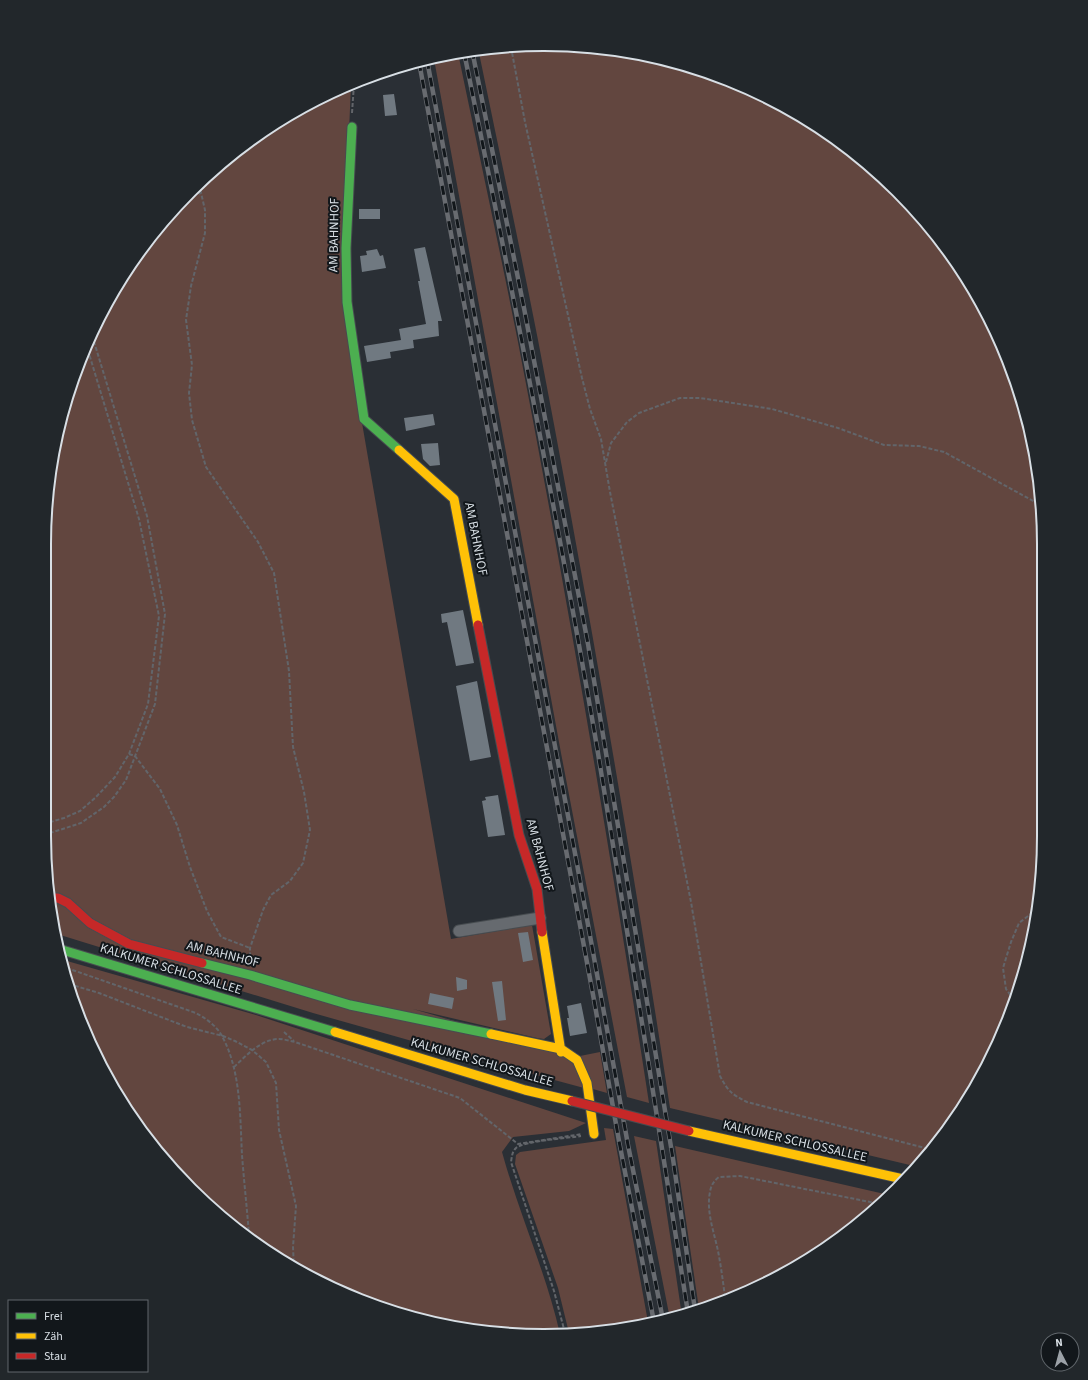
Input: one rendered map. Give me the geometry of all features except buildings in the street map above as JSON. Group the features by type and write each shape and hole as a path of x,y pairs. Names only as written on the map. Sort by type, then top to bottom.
{"street":[{"name":"AM BAHNHOF","path":"352,127 346,248 347,302 364,419 454,499 519,836 537,889 540,918 561,1051"},
{"name":"AM BAHNHOF","path":"55,898 58,898 68,904 90,922 129,944 250,975 350,1005 438,1022 561,1051 577,1060 587,1083 594,1134"},
{"path":"459,931 540,918"},
{"name":"KALKUMER SCHLOSSALLEE","path":"65,951 525,1090 688,1131 899,1178"}],"path":[{"path":"512,52 525,122 582,378 606,464 691,902 720,1076 726,1087 733,1094 747,1102 925,1148"},
{"path":"352,127 354,90"},
{"path":"195,195 201,193 205,210 205,233 191,286 186,320 192,365 189,393 192,420 206,467 258,542 274,574 289,671 293,747 304,792 310,830 303,863 290,881 271,895 264,910 250,948 250,975"},
{"path":"51,833 81,823 104,808 126,780 155,704 165,614 146,516 94,343"},
{"path":"51,822 80,811 95,798 115,777 129,754 148,704 159,616 139,519 89,354"},
{"path":"606,464 611,443 626,422 639,413 680,398 700,398 772,409 838,428 884,445 919,446 944,452 1035,502"},
{"path":"129,754 135,756 160,789 176,825 207,912 221,937 250,948"},
{"path":"1011,995 1006,989 1003,968 1019,923 1031,914"},
{"path":"69,969 196,1013 210,1021 223,1036 234,1066 242,1126 242,1153 249,1230"},
{"path":"74,986 99,993 187,1027 223,1036 252,1050 266,1062 276,1083 279,1130 296,1206 293,1247 294,1261"},
{"path":"234,1066 252,1050 265,1043 278,1039 295,1042 460,1098 518,1144 583,1134"},
{"path":"564,1328 554,1292 511,1162 512,1153 518,1147 528,1144 594,1134"},
{"path":"724,1294 709,1199 713,1182 719,1177 740,1176 874,1203"}],"shaded area":[{"path":"544,51 608,55 640,60 702,77 762,102 818,134 869,173 893,195 915,219 954,270 986,326 999,355 1011,386 1028,448 1036,512 1037,836 1033,900 1028,932 1011,994 986,1054 954,1110 911,1165 670,1108 640,915 591,627 523,267 479,55"},
{"path":"459,58 518,342 554,532 619,913 649,1103 627,1097 561,753 435,63"},
{"path":"351,91 344,248 361,417 451,939 532,925 551,1034 544,1039 537,1038 413,1009 561,1052 577,1064 584,1088 313,1013 61,935 55,900 51,836 52,512 60,448 77,386 102,326 117,297 134,270 173,219 195,195 219,173 270,134 326,102"},
{"path":"67,961 256,1015 586,1123 569,1131 513,1137 502,1152 559,1329 512,1328 448,1320 386,1303 355,1291 297,1263 270,1246 219,1207 195,1185 173,1161 134,1110 102,1054 89,1025 77,994"},
{"path":"600,1052 607,1093 593,1089 580,1056"},
{"path":"604,1128 613,1129 647,1318 608,1325 568,1328 558,1288 515,1164 516,1155 520,1152 606,1140"},
{"path":"634,1136 656,1141 681,1309 669,1313"},
{"path":"675,1146 883,1194 844,1227 818,1246 790,1263 762,1278 698,1304"}],"railway":[{"path":"473,56 524,308 588,644 673,1159 694,1305"},
{"path":"465,57 533,399 582,660 687,1307"},
{"path":"428,65 628,1145 662,1315"},
{"path":"420,67 653,1317"}],"traffic: fast":[{"path":"352,127 346,248 347,302 364,419 399,450"},
{"path":"65,951 335,1032"},
{"path":"202,963 250,975 350,1005 491,1034"}],"traffic: slow":[{"path":"399,450 454,499 478,625"},
{"path":"542,932 561,1052"},
{"path":"335,1032 525,1090 572,1101"},
{"path":"491,1034 561,1049 577,1060 587,1083 594,1134"},
{"path":"689,1131 899,1178"}],"traffic: jam":[{"path":"478,625 519,835 537,889 542,932"},
{"path":"55,898 68,903 90,923 129,944 202,963"},
{"path":"572,1101 689,1131"}]}
